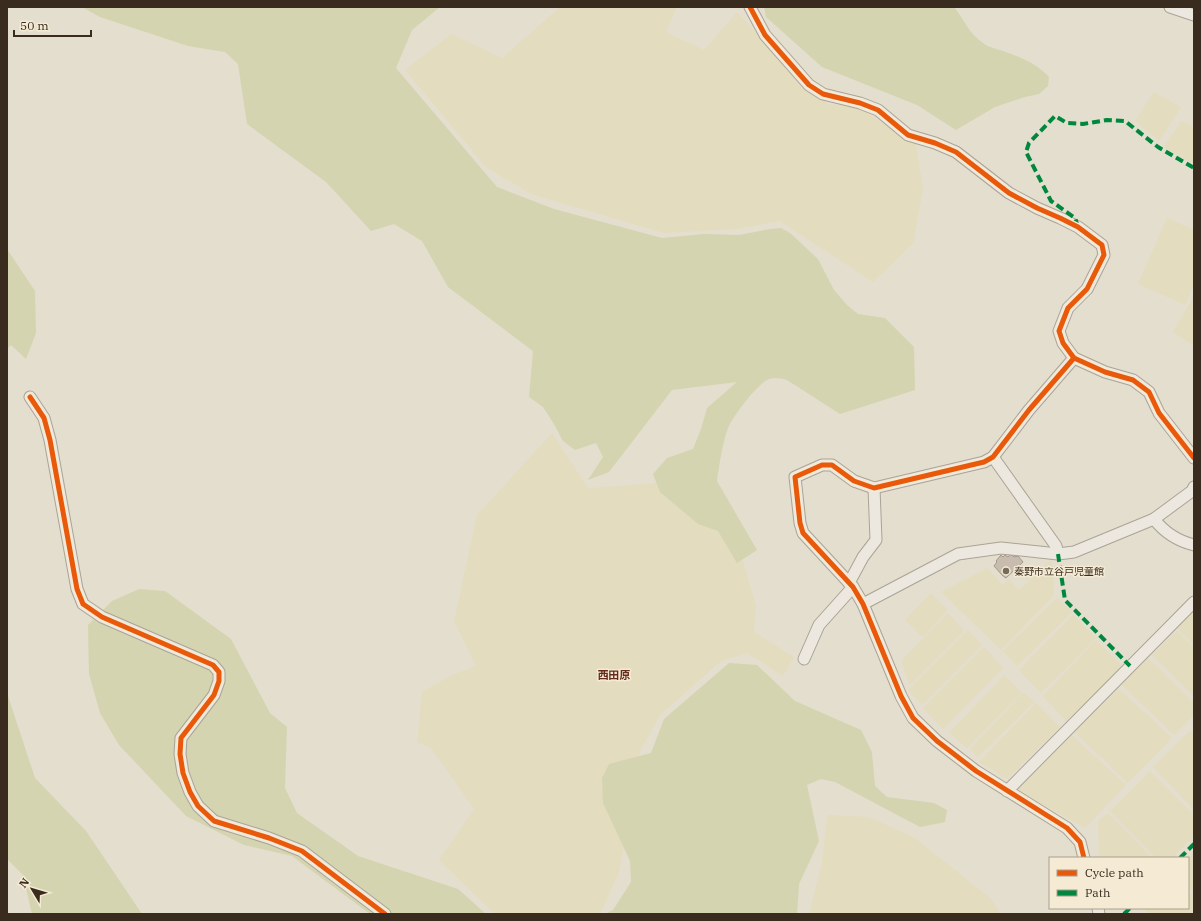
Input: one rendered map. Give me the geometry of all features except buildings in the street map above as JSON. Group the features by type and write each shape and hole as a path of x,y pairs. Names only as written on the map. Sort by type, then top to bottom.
{"street":[{"path":"750,7 765,35 809,85 822,94 860,103 878,110 908,135 935,142 956,152 1009,192 1037,208 1078,227 1102,245 1104,255 1087,289 1068,308 1059,331 1063,343 1074,358 1106,372 1134,380 1149,392 1159,413 1194,458"},
{"path":"1170,7 1194,15"},
{"path":"1074,358 1029,410 993,457 984,462 874,488 854,481 832,464 822,465 795,478 800,523 803,533 851,585 863,604 901,696 913,718 937,741 976,771 1066,828 1080,842 1084,857"},
{"path":"30,398 44,418 50,440 77,589 83,604 102,617 213,665 220,672 219,681 214,695 181,738 180,754 182,773 198,806 214,821 302,850 385,914"},
{"path":"993,457 1056,546 1058,554"},
{"path":"804,659 819,625 851,585 863,557 876,540 874,488"},
{"path":"863,604 958,554 1001,548 1058,554 1074,552 1154,518 1194,488"},
{"path":"1154,518 1161,528 1183,542 1194,545"},
{"path":"1007,790 1194,602"}],"shaded area":[{"path":"560,7 677,7 666,32 704,50 737,12 808,90 828,104 858,107 916,144 923,190 913,243 873,282 780,221 736,229 664,233 531,194 486,167 405,70 451,34 502,58"},
{"path":"1154,92 1181,107 1159,141 1135,121"},
{"path":"1181,121 1194,127 1194,164 1164,147"},
{"path":"1167,218 1194,230 1194,284 1185,305 1138,284"},
{"path":"1194,296 1194,346 1173,332"},
{"path":"552,433 588,488 673,482 704,512 742,558 756,606 754,632 794,657 783,676 747,653 721,661 660,715 641,749 619,872 600,914 495,914 439,860 474,809 431,748 417,742 422,692 452,675 476,666 454,621 477,515"},
{"path":"1052,559 1054,595 1001,650 941,592 987,568 1003,585 1009,579 1019,590"},
{"path":"931,593 947,610 923,637 905,620"},
{"path":"1057,598 1072,612 1017,666 1003,651"},
{"path":"1194,610 1194,645 1176,627"},
{"path":"948,613 964,631 910,685 901,661"},
{"path":"1073,615 1096,638 1041,693 1019,670"},
{"path":"968,630 982,645 922,705 908,690"},
{"path":"1177,631 1194,648 1194,697 1152,655"},
{"path":"1096,640 1122,666 1066,721 1043,696"},
{"path":"984,647 1003,668 943,729 923,708"},
{"path":"1147,657 1194,703 1194,715 1174,735 1121,684"},
{"path":"1004,675 1022,693 967,748 949,733"},
{"path":"1119,689 1172,738 1128,783 1074,731"},
{"path":"1024,692 1034,702 978,757 970,749"},
{"path":"1036,703 1060,727 1007,779 979,762"},
{"path":"1190,731 1194,734 1194,810 1153,767"},
{"path":"1071,735 1126,785 1085,828 1017,790"},
{"path":"1150,771 1194,815 1194,836 1173,857 1155,857 1110,811"},
{"path":"1108,813 1151,857 1102,857 1099,854 1098,821"},
{"path":"827,815 869,817 915,838 990,898 1001,914 809,914 822,863"},
{"path":"1194,853 1194,893 1189,888 1189,858"},
{"path":"1189,891 1194,896 1194,914 1149,914 1144,909 1189,909"}],"green space":[{"path":"82,7 440,7 412,30 396,68 497,187 554,209 662,238 704,234 739,235 781,228 790,233 818,259 834,290 847,305 858,314 885,318 914,347 915,390 840,414 787,380 771,378 759,386 741,407 729,426 723,445 717,481 757,550 737,563 718,531 698,524 660,492 653,474 667,458 693,449 707,408 737,382 672,390 609,472 588,480 603,457 596,443 575,450 563,441 543,407 529,397 533,351 448,287 422,241 394,224 371,231 326,182 247,124 238,64 225,52 188,46 100,17"},
{"path":"764,7 954,7 970,31 978,39 987,46 1022,58 1039,68 1049,77 1048,86 1039,94 995,107 956,130 917,105 822,67 766,17"},
{"path":"7,249 35,291 36,333 26,359 11,345 7,349"},
{"path":"139,589 165,591 231,639 270,713 287,727 285,788 297,813 358,856 458,889 486,914 370,914 292,856 244,845 186,816 119,745 100,713 89,674 88,625 112,601"},
{"path":"729,663 757,665 795,701 861,730 872,752 875,786 887,797 934,803 947,810 945,822 920,827 835,782 821,779 807,785 819,841 799,884 797,914 605,914 613,910 631,882 630,861 603,803 602,778 609,764 651,753 664,719"},
{"path":"7,693 35,778 86,831 142,914 32,914 23,875 7,859"}],"marked path":[{"path":"1078,227 1075,218 1051,201 1026,152 1029,143 1055,116 1067,123 1083,124 1107,120 1125,121 1158,147 1194,168"},
{"path":"1058,554 1065,600 1130,666"},
{"path":"1181,857 1194,844"},
{"path":"1124,914 1129,909"}],"cycle path":[{"path":"750,7 765,35 809,85 823,94 860,103 878,110 908,135 935,143 956,152 1009,193 1078,227 1102,245 1104,255 1087,289 1068,308 1059,331 1063,343 1074,358 1105,372 1133,380 1149,392 1159,413 1194,458"},
{"path":"1074,358 1029,410 993,457 984,462 874,488 854,481 832,465 822,465 795,477 800,523 803,533 853,587 863,604 901,696 913,718 937,741 976,771 1067,828 1080,842 1084,857"},
{"path":"30,397 44,418 50,440 77,589 83,604 102,617 213,665 219,672 219,681 214,695 181,738 180,754 183,773 190,792 198,806 214,821 269,838 302,851 385,914"}],"place":[{"name":"秦野市立谷戸児童館","path":"1006,571"}],"district":[{"name":"西田原","path":"614,675"}]}
